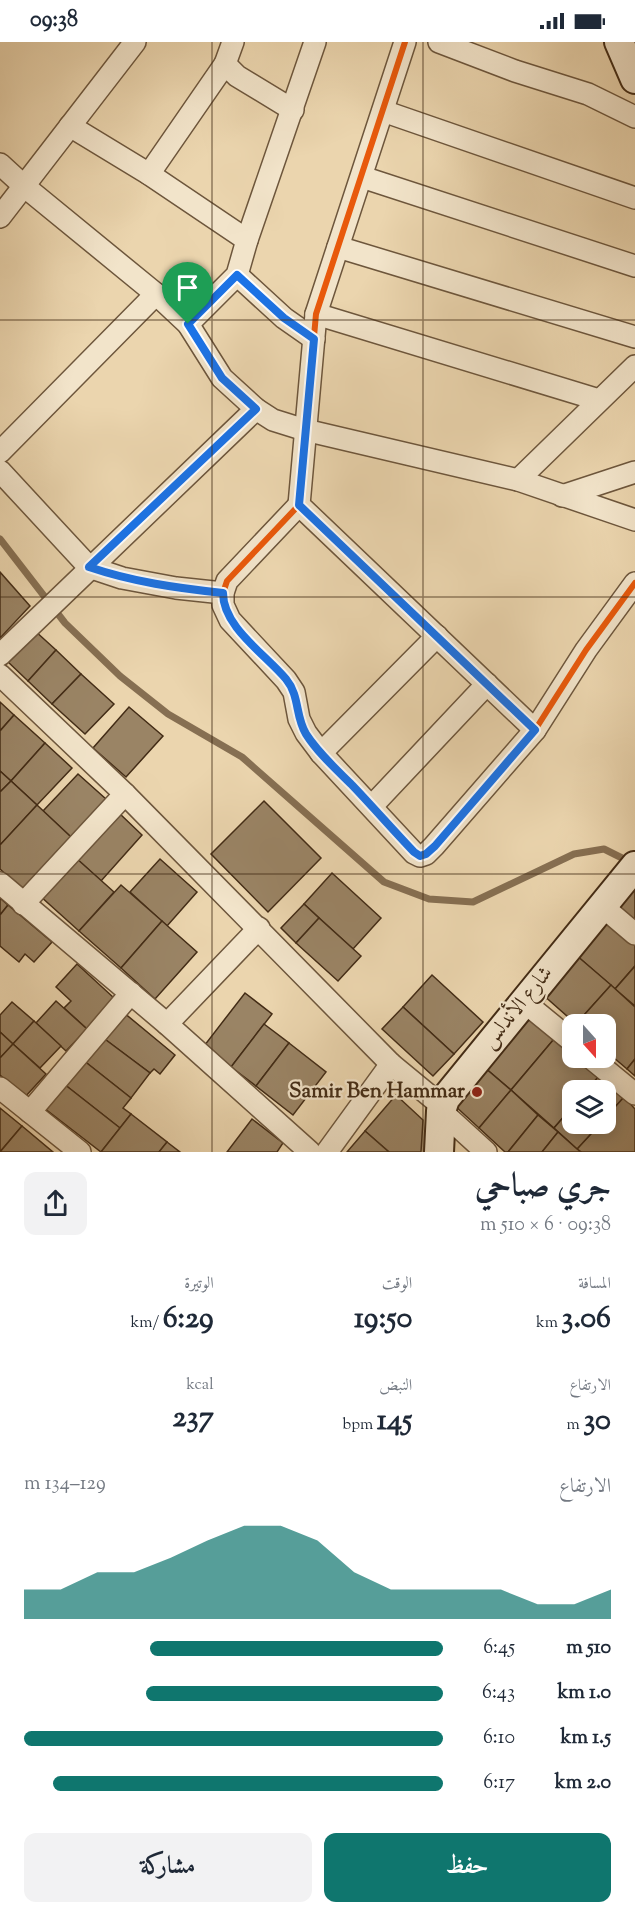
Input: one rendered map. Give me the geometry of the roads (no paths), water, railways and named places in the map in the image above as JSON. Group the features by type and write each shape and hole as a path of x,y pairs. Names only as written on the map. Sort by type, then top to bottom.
{"street":[{"path":"0,217 135,42"},
{"path":"148,174 225,64 233,42"},
{"path":"188,324 237,275 315,42"},
{"path":"405,42 316,314 299,505 227,581 223,593 223,604 230,620 286,680 294,692 303,726 321,753 420,856 426,854 535,730 586,650 635,583"},
{"path":"439,42 515,71 588,94 635,117"},
{"path":"619,42 635,79"},
{"path":"225,64 237,76 293,110"},
{"path":"383,111 635,198"},
{"path":"70,126 148,174 247,240"},
{"path":"0,164 156,294 188,324 222,378 256,409 273,420 305,430 518,480 635,520"},
{"path":"362,177 635,266"},
{"path":"338,247 635,337"},
{"path":"237,275 284,318 314,339"},
{"path":"0,452 156,294"},
{"path":"316,314 599,400"},
{"path":"518,480 635,366"},
{"path":"0,655 256,409"},
{"path":"0,471 82,574 223,593"},
{"path":"562,496 635,472"},
{"path":"299,505 535,730"},
{"path":"321,753 437,636"},
{"path":"0,675 259,928 391,1064 486,1152"},
{"path":"372,806 487,684"},
{"path":"22,904 124,794"},
{"name":"شارع الأندلس","path":"441,1108 445,1099 631,871"},
{"path":"0,883 22,904 167,1024 310,1152"},
{"path":"602,906 635,934"},
{"path":"167,1024 259,928"},
{"path":"30,1112 131,993"},
{"path":"524,1001 562,1033"},
{"path":"327,1152 391,1064"},
{"path":"603,1068 635,1094"},
{"path":"0,1088 80,1152"},
{"path":"439,1152 441,1108"}],"waterway":[{"path":"0,539 65,623 120,676 168,714 242,757 384,882 429,899 473,902 574,854 604,849 630,862"}],"place":[{"name":"Samir Ben Hammar","path":"477,1092"}]}
